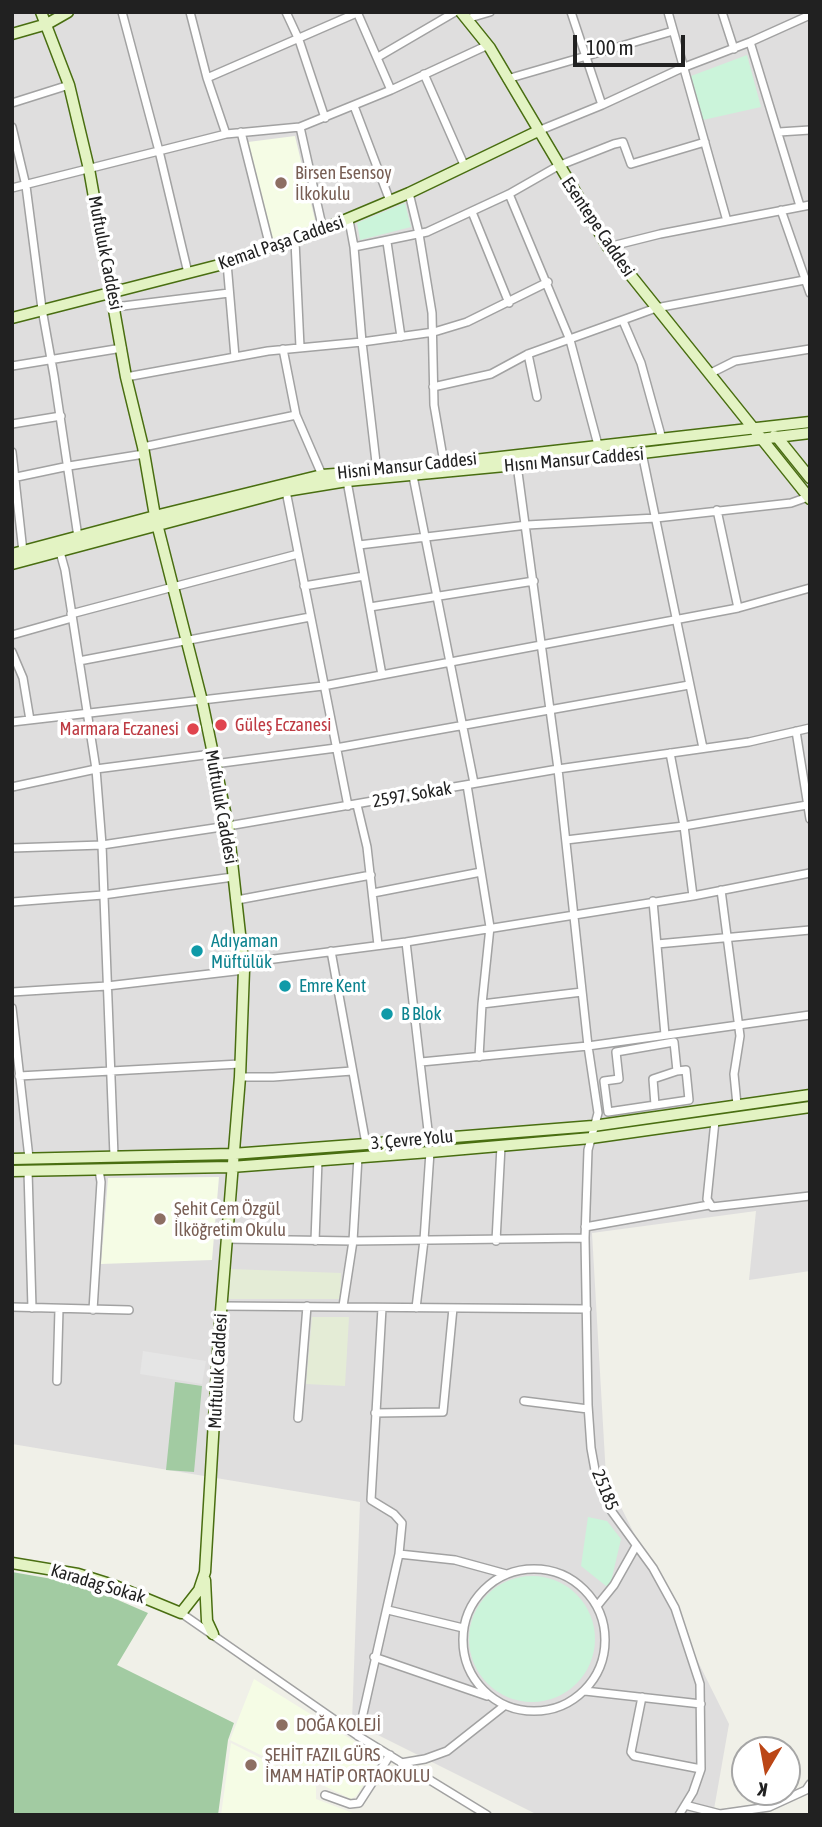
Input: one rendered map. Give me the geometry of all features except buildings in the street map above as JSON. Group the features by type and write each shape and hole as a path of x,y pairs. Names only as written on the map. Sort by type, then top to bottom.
{"main road":[{"name":"Muftuluk Caddesi","path":"41,12 69,86 89,169 126,377 144,451 156,520 202,701 228,826 244,967 240,1077 231,1167 205,1572 199,1590 181,1613"},
{"path":"12,34 47,24 68,12"},
{"name":"Esentepe Caddesi","path":"461,14 488,45 608,247 809,498"},
{"name":"Kemal Paşa Caddesi","path":"12,318 227,262 295,241 409,193 538,131"},
{"name":"Hisni Mansur Caddesi","path":"18,553 156,520 322,475 810,422"},
{"name":"Esentepe Caddesi","path":"754,429 777,438 810,477"},
{"path":"806,433 796,440 795,448 810,477"},
{"name":"Hısnı Mansur Caddesi","path":"12,564 60,552 156,520 286,491 348,481 642,453 806,433"},
{"name":"3. Çevre Yolu","path":"12,1159 232,1154 593,1126 810,1094"},
{"name":"3. Çevre Yolu","path":"12,1171 231,1167 430,1152 590,1138 810,1107"},
{"name":"Karadag Sokak","path":"12,1563 78,1574 113,1585 181,1613"},
{"path":"205,1572 206,1615 213,1634"}],"street":[{"path":"122,12 188,272"},
{"path":"190,12 207,78 226,134"},
{"path":"286,12 299,40 325,118"},
{"path":"207,78 358,12 391,90"},
{"path":"378,57 461,14 491,12"},
{"path":"571,12 602,105"},
{"path":"668,12 727,220"},
{"path":"722,12 734,49"},
{"path":"538,131 810,15"},
{"path":"507,79 673,31"},
{"path":"750,42 800,206"},
{"path":"12,188 226,134 300,127 391,90 488,45"},
{"path":"424,74 464,167"},
{"path":"12,103 69,86"},
{"path":"354,106 390,201"},
{"path":"12,127 26,186 42,309 78,537"},
{"path":"300,127 323,230"},
{"path":"779,132 810,130"},
{"path":"242,132 270,247"},
{"path":"354,247 419,234 509,194 558,166 623,142 631,164 705,142"},
{"path":"409,193 419,234 434,332 433,387 444,463"},
{"path":"509,194 570,340 598,445"},
{"path":"608,247 727,220 810,205"},
{"path":"781,210 810,293"},
{"path":"472,212 509,303"},
{"path":"349,220 377,471"},
{"path":"295,241 300,347"},
{"path":"387,242 401,337"},
{"path":"227,262 235,357"},
{"path":"433,387 491,374 528,354 656,308 807,279"},
{"path":"126,377 283,349 434,332 467,322 548,282"},
{"path":"115,307 229,293"},
{"path":"623,321 641,363 662,439"},
{"path":"12,366 122,348"},
{"path":"283,349 296,415 322,475"},
{"path":"709,374 735,361 810,349"},
{"path":"528,354 537,397"},
{"path":"13,478 144,451 296,415"},
{"path":"12,424 61,416"},
{"path":"12,452 18,553"},
{"path":"642,453 703,748"},
{"name":"25185","path":"517,465 558,769 588,1046 598,1113 590,1138 585,1227 591,1448 597,1481 610,1509 653,1568 676,1608 700,1684 701,1769 693,1792 679,1815"},
{"path":"413,476 448,663 464,726 490,927 479,1057"},
{"path":"348,481 382,675"},
{"path":"286,491 348,806"},
{"path":"359,545 527,525 656,518 791,503 809,498"},
{"path":"717,510 738,608"},
{"path":"60,552 96,769 102,845 114,1156"},
{"path":"12,635 174,586 298,554"},
{"path":"304,586 364,576"},
{"path":"370,607 534,581"},
{"path":"12,722 323,686 738,608 810,588"},
{"path":"79,661 310,617"},
{"path":"12,652 23,678 30,720"},
{"path":"12,787 96,769 336,748 550,712 689,685"},
{"name":"2597. Sokak","path":"12,848 102,845 228,826 558,769 749,742 810,727"},
{"path":"796,731 810,819"},
{"path":"670,752 684,826 693,896"},
{"path":"357,805 371,875 378,945"},
{"path":"566,840 684,826 807,805"},
{"path":"373,893 481,872"},
{"path":"12,992 107,986 244,967 331,951 406,942 693,896 810,873"},
{"path":"237,900 371,875"},
{"path":"12,902 103,895 233,877"},
{"path":"721,890 739,1025 734,1074 737,1105"},
{"path":"653,901 665,1035"},
{"path":"657,944 810,930"},
{"path":"406,942 429,1139"},
{"path":"331,951 366,1144"},
{"path":"482,1004 582,992"},
{"path":"12,1008 29,1158"},
{"path":"655,1105 653,1079 686,1070 690,1100 608,1112 604,1081 619,1079 616,1052 665,1035 810,1015"},
{"path":"421,1062 588,1046 674,1042 677,1071"},
{"path":"19,1076 240,1064"},
{"path":"240,1077 352,1071"},
{"path":"709,1205 707,1199 715,1121"},
{"path":"496,1241 501,1146"},
{"path":"416,1308 430,1152"},
{"path":"343,1307 353,1241 358,1157"},
{"path":"315,1241 318,1160"},
{"path":"93,1310 101,1182 99,1170"},
{"path":"28,1171 32,1308"},
{"path":"585,1227 709,1205 715,1208 810,1196"},
{"path":"226,1239 496,1241 585,1238"},
{"path":"222,1306 587,1309"},
{"path":"12,1307 129,1310"},
{"path":"298,1418 307,1307"},
{"path":"358,1736 374,1657 388,1610 402,1522 371,1500 382,1308"},
{"path":"375,1413 443,1412 453,1308"},
{"path":"57,1381 58,1309"},
{"path":"524,1401 588,1409"},
{"path":"597,1606 614,1585 636,1546"},
{"path":"399,1554 455,1560 506,1574"},
{"path":"374,1657 491,1698 504,1706 522,1709 561,1704 585,1691 601,1666 605,1651 604,1628 597,1606 584,1589 567,1577 547,1570 526,1569 506,1574 490,1583 477,1596 468,1611 463,1628 462,1648 467,1667 477,1684 491,1698"},
{"path":"388,1610 463,1628"},
{"path":"181,1613 358,1736 487,1815"},
{"path":"585,1691 701,1703"},
{"path":"642,1697 631,1752 634,1756 701,1769"},
{"path":"401,1763 425,1759 447,1751 504,1706"},
{"path":"325,1795 357,1804 390,1755"},
{"path":"685,1805 720,1814 769,1807 806,1790 810,1784"}],"shaded area":[{"path":"12,12 810,12 810,1271 749,1280 756,1211 592,1233 606,1477 729,1724 713,1815 538,1815 352,1722 360,1502 12,1444"},
{"path":"747,55 761,107 703,120 691,76"},
{"name":"Birsen Esensoy İlkokulu","path":"295,136 316,224 267,241 248,142"},
{"path":"405,203 411,227 360,240 357,223"},
{"name":"Şehit Cem Özgül İlköğretim Okulu","path":"219,1177 212,1260 101,1264 108,1178"},
{"path":"230,1269 341,1273 340,1299 228,1299"},
{"path":"312,1317 349,1317 345,1386 306,1384"},
{"path":"143,1351 206,1361 202,1384 140,1374"},
{"path":"588,1517 607,1521 621,1539 610,1586 606,1586 581,1566"},
{"path":"532,1576 556,1581 576,1595 590,1615 595,1639 590,1663 576,1683 556,1697 532,1702 508,1697 488,1683 474,1663 469,1639 474,1615 488,1595 508,1581"},
{"name":"DOĞA KOLEJİ","path":"254,1679 378,1756 379,1761 356,1796 351,1799 230,1740"},
{"name":"ŞEHİT FAZIL GÜRS İMAM HATİP ORTAOKULU","path":"231,1743 316,1786 316,1799 358,1815 221,1815"}],"green space":[{"path":"175,1382 202,1386 194,1472 166,1470"},
{"path":"12,1572 81,1584 148,1613 117,1665 234,1723 228,1740 218,1815 12,1815"}],"place":[{"name":"Birsen Esensoy İlkokulu","path":"281,183"},
{"name":"Güleş Eczanesi","path":"221,725"},
{"name":"Marmara Eczanesi","path":"193,729"},
{"name":"Adıyaman Müftülük","path":"197,951"},
{"name":"Emre Kent","path":"285,986"},
{"name":"B Blok","path":"387,1014"},
{"name":"Şehit Cem Özgül İlköğretim Okulu","path":"160,1219"},
{"name":"DOĞA KOLEJİ","path":"282,1725"},
{"name":"ŞEHİT FAZIL GÜRS İMAM HATİP ORTAOKULU","path":"251,1765"}]}
